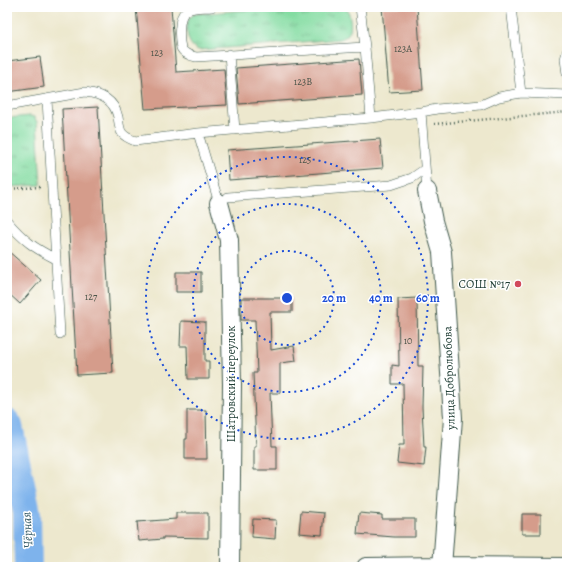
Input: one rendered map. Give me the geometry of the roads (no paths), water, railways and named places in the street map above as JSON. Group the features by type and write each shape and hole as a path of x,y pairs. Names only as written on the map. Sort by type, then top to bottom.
{"street":[{"name":"улица Добролюбова","path":"427,191 433,221 442,252 453,418 442,566"},
{"name":"Шатровский переулок","path":"224,200 229,240 232,384 230,567"},
{"path":"366,567 567,567"}],"lane":[{"path":"212,7 191,8 181,16 181,48 186,53 196,57 365,47"},
{"path":"360,7 371,118"},
{"path":"511,7 521,92"},
{"path":"567,52 565,60 567,74"},
{"path":"229,54 234,130"},
{"path":"7,106 85,92 94,93 102,96 116,109 121,132 128,139 135,141 198,133 371,118 438,109 481,106 499,97 521,92 567,95"},
{"path":"47,99 60,334"},
{"path":"421,112 427,191"},
{"path":"198,133 224,200 391,185 412,178 425,169"},
{"path":"7,221 20,237 37,250 56,259"}],"waterway":[{"name":"Чёрная","path":"7,423 9,426 27,513 28,567"}],"place":[{"name":"СОШ №17","path":"518,284"}]}
